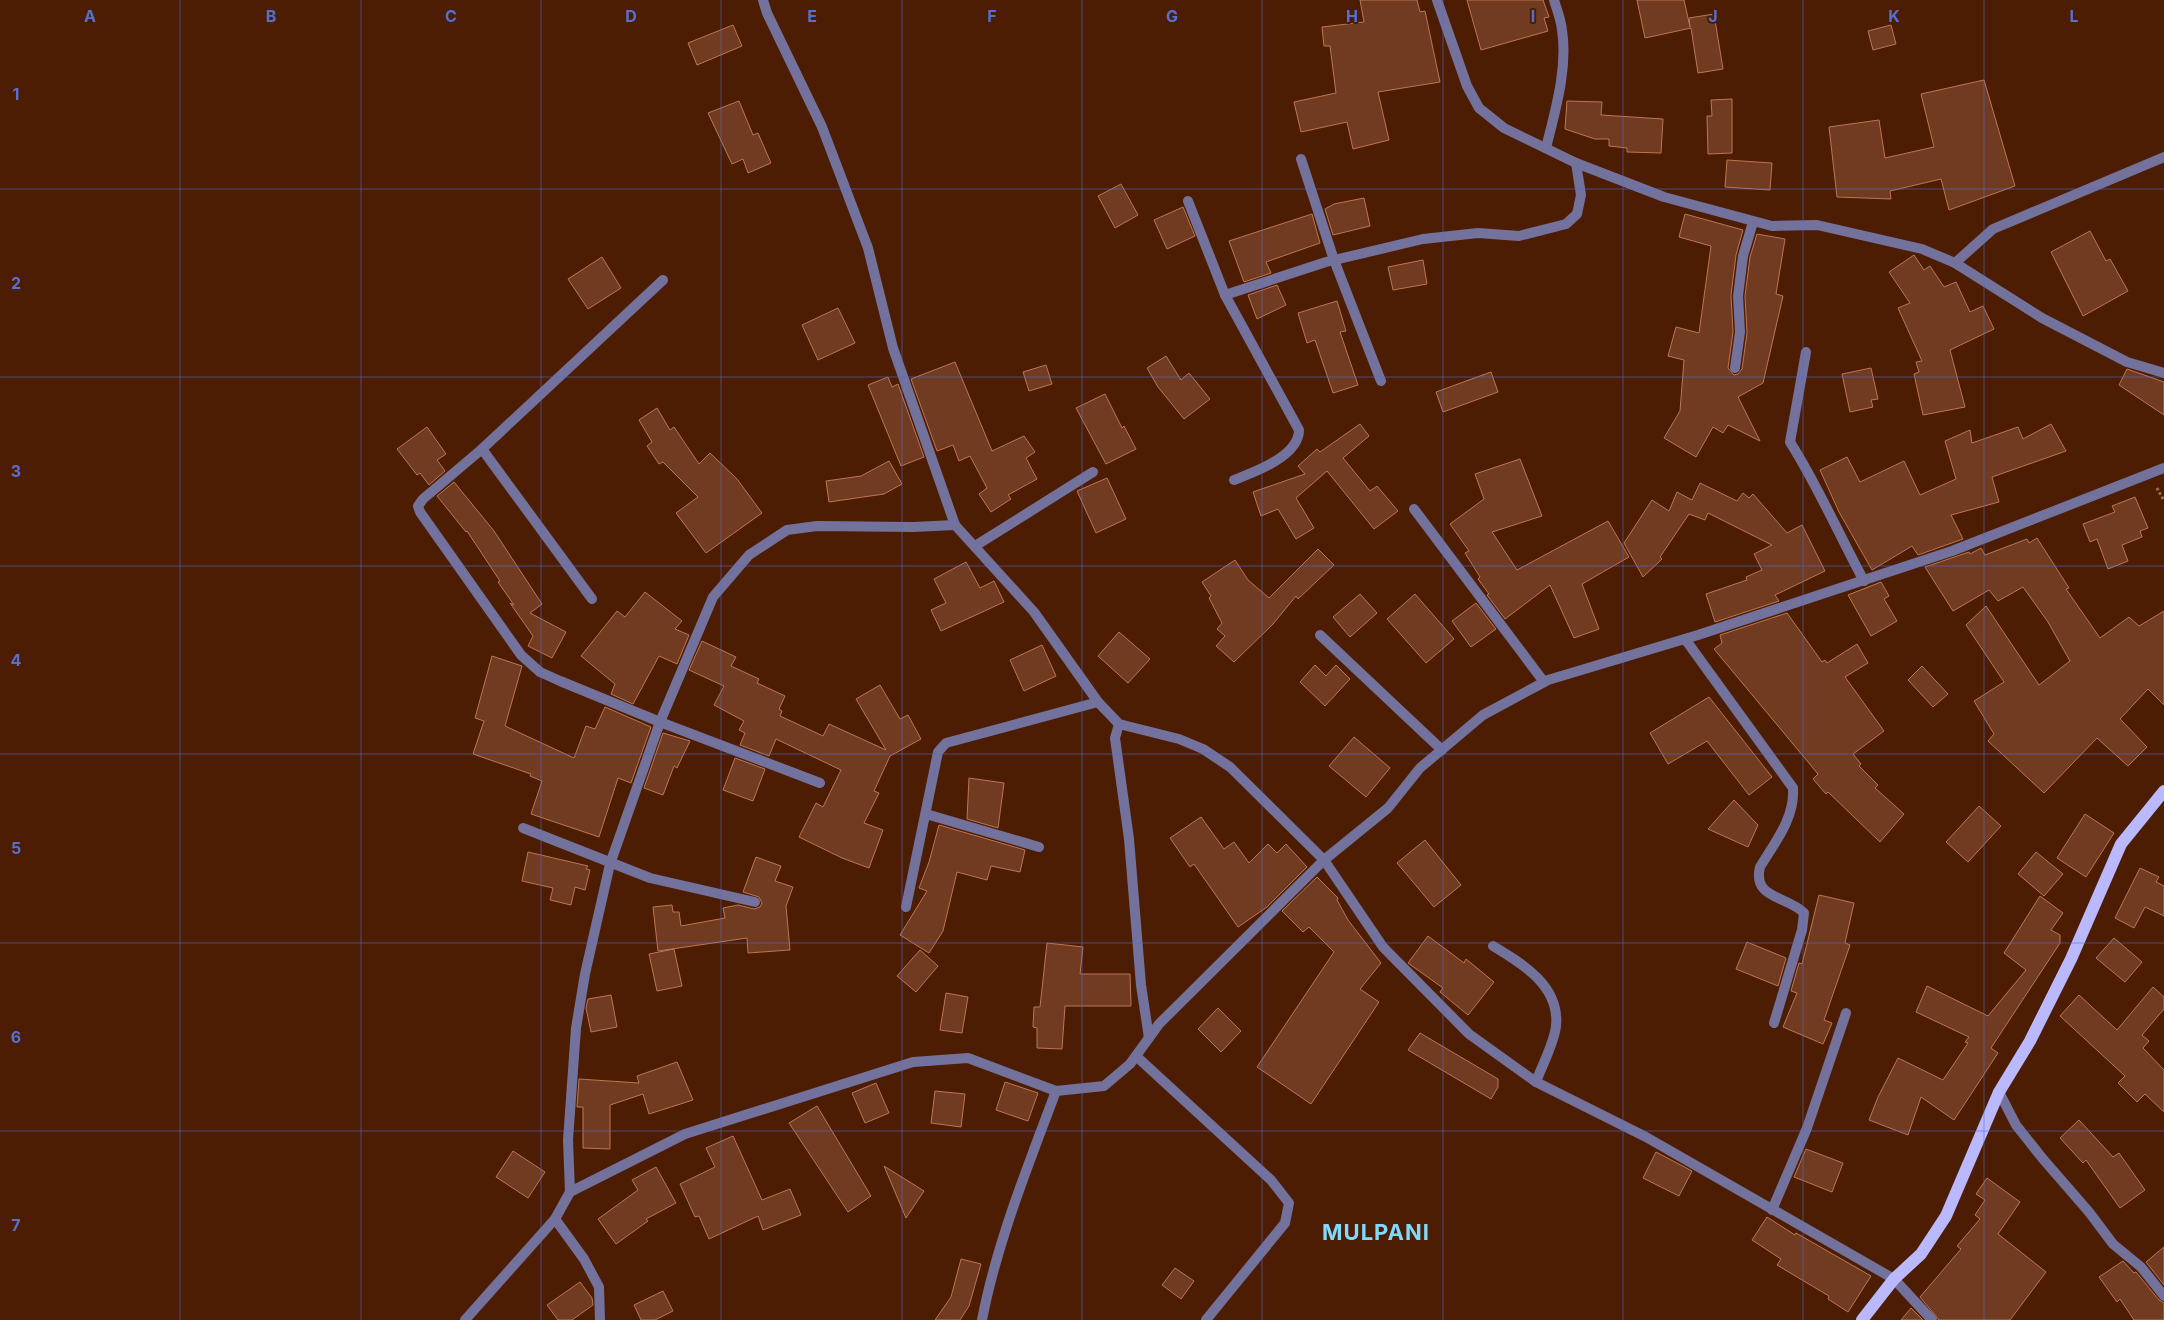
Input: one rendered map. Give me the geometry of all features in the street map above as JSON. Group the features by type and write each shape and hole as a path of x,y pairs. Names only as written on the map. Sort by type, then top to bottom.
{"main road":[{"path":"1862,1320 1894,1279 1921,1254 1946,1216 1999,1092 2030,1041 2071,959 2121,844 2164,792"}],"street":[{"path":"764,0 767,13 822,127 868,248 892,348 955,525 1034,612 1098,702 1119,724 1179,739 1203,749 1230,767 1324,860 1383,947 1469,1034 1536,1082 1646,1137 1894,1279 1932,1320"},
{"path":"1437,0 1467,86 1479,108 1504,128 1576,163 1664,197 1772,226 1817,225 1922,249 1955,263 2050,322 2128,362 2164,373"},
{"path":"1546,148 1560,86 1563,42 1562,29 1554,0"},
{"path":"1955,263 1993,228 2164,157"},
{"path":"1301,159 1334,260 1381,380"},
{"path":"1225,295 1334,260 1423,239 1478,233 1519,236 1566,224 1576,214 1581,196 1576,163"},
{"path":"1188,201 1225,295 1299,430 1299,439 1294,447 1262,469 1234,480"},
{"path":"1735,368 1740,332 1738,296 1743,256 1753,222"},
{"path":"663,280 482,449 423,499 418,506 420,512 521,655 540,672 660,722 820,783"},
{"path":"1806,352 1790,442 1807,468 1832,521 1864,581"},
{"path":"482,449 592,599"},
{"path":"570,1192 685,1134 913,1062 968,1058 1056,1091 1104,1086 1130,1064 1159,1024 1324,860 1388,808 1420,768 1483,715 1544,682 1864,581 1952,551 2164,468"},
{"path":"975,546 1093,472"},
{"path":"1414,509 1544,682"},
{"path":"465,1320 555,1220 570,1192 568,1140 576,1028 585,974 610,864 660,722 713,597 748,555 787,530 817,526 913,527 955,525"},
{"path":"1320,635 1442,750"},
{"path":"1685,638 1793,788 1794,802 1789,818 1760,867 1758,876 1761,886 1770,894 1798,907 1804,913 1802,930 1774,1023"},
{"path":"906,907 938,752 946,743 1098,702"},
{"path":"1119,724 1115,738 1129,839 1141,986 1149,1038"},
{"path":"926,814 1039,847"},
{"path":"523,828 610,864 650,878 755,902"},
{"path":"1492,946 1526,966 1547,988 1556,1009 1556,1028 1536,1082"},
{"path":"1772,1210 1806,1128 1846,1013"},
{"path":"1136,1056 1271,1180 1289,1202 1285,1223 1206,1320"},
{"path":"982,1320 988,1290 1009,1222 1056,1091"},
{"path":"1999,1092 2016,1125 2043,1159 2089,1212 2113,1244 2141,1267 2164,1296"},
{"path":"555,1220 584,1259 599,1287 600,1320"}],"building":[{"path":"1360,0 1417,0 1420,12 1425,11 1440,82 1378,92 1389,140 1353,149 1347,122 1301,132 1294,102 1336,93 1330,46 1324,46 1322,27 1364,22"},
{"path":"1467,0 1543,0 1549,17 1544,18 1548,31 1481,50"},
{"path":"1637,0 1684,0 1690,27 1689,18 1714,14 1723,69 1698,73 1691,28 1645,38"},
{"path":"733,25 742,46 697,65 688,43"},
{"path":"1891,25 1896,44 1873,50 1868,31"},
{"path":"1984,80 2015,186 1949,210 1941,179 1890,191 1891,199 1837,197 1829,127 1879,120 1885,158 1934,147 1921,94"},
{"path":"1732,99 1732,153 1708,154 1707,116 1712,116 1711,100"},
{"path":"739,101 753,135 758,133 771,163 748,173 743,159 732,164 708,113"},
{"path":"1567,101 1602,102 1601,115 1663,119 1661,153 1627,152 1627,148 1609,146 1609,139 1595,139 1565,129"},
{"path":"1727,160 1772,163 1770,190 1725,187"},
{"path":"1121,184 1138,215 1115,228 1098,196"},
{"path":"1364,198 1370,226 1333,235 1325,209 1334,204"},
{"path":"1183,207 1195,236 1167,249 1154,220"},
{"path":"1312,214 1320,243 1266,262 1271,273 1244,282 1229,241"},
{"path":"1685,214 1743,230 1736,255 1731,295 1733,332 1728,368 1734,375 1738,374 1742,369 1747,333 1745,296 1750,257 1757,234 1785,239 1776,294 1783,296 1763,383 1738,397 1760,441 1728,425 1723,433 1713,427 1696,457 1664,438 1680,411 1684,360 1668,356 1676,327 1699,333 1711,246 1679,237"},
{"path":"2090,231 2106,261 2110,259 2128,291 2083,316 2051,252"},
{"path":"1914,255 1924,270 1930,266 1944,287 1956,282 1970,312 1983,306 1994,329 1950,350 1965,407 1923,415 1914,374 1919,372 1916,362 1922,361 1898,308 1910,303 1889,272"},
{"path":"602,257 621,288 588,309 568,279"},
{"path":"1423,260 1427,284 1393,290 1388,267"},
{"path":"1277,285 1286,305 1257,319 1248,295"},
{"path":"1337,301 1346,331 1340,332 1358,385 1333,393 1315,340 1307,343 1298,313"},
{"path":"838,308 855,343 818,360 802,325"},
{"path":"1166,356 1181,380 1189,373 1210,399 1184,419 1158,387 1147,368"},
{"path":"955,362 992,451 1024,436 1035,452 1026,458 1037,479 1008,495 1011,499 991,512 979,494 987,488 970,456 959,461 953,445 937,451 911,379"},
{"path":"1046,365 1052,384 1029,391 1023,372"},
{"path":"1871,368 1878,399 1871,400 1873,407 1850,412 1842,374"},
{"path":"2127,369 2164,382 2164,415 2119,385"},
{"path":"1491,372 1498,392 1443,412 1436,392"},
{"path":"888,377 892,387 898,384 924,457 901,466 868,385"},
{"path":"1105,394 1122,428 1124,426 1136,449 1106,464 1076,408"},
{"path":"657,408 670,430 674,427 699,464 710,453 737,479 762,513 706,553 676,513 698,497 663,462 659,464 647,446 652,442 639,420"},
{"path":"1360,424 1369,436 1343,458 1370,491 1377,486 1398,511 1374,529 1327,471 1296,498 1314,528 1296,539 1278,509 1261,516 1253,492 1305,474 1298,466 1317,449 1320,452"},
{"path":"2051,424 2066,451 1992,477 1999,502 1951,515 1963,539 1918,555 1912,546 1872,570 1839,512 1820,470 1847,457 1860,482 1904,461 1920,495 1956,479 1945,441 1970,430 1972,443 2018,427 2023,439"},
{"path":"427,427 446,454 437,460 445,471 429,485 420,473 417,475 397,449"},
{"path":"1520,459 1542,516 1492,532 1517,570 1608,521 1629,557 1582,584 1599,629 1574,638 1550,585 1505,619 1487,595 1489,594 1478,579 1480,577 1465,553 1469,551 1450,524 1484,499 1475,474"},
{"path":"889,461 902,484 884,494 829,502 826,481 861,476"},
{"path":"1107,478 1126,519 1096,533 1077,491"},
{"path":"454,482 494,531 542,604 530,613 566,632 552,658 528,646 533,636 510,603 514,605 498,582 500,581 467,531 437,496"},
{"path":"1700,483 1737,501 1743,493 1749,498 1753,494 1787,533 1802,525 1825,571 1775,595 1779,601 1715,622 1706,594 1747,580 1746,577 1762,570 1754,554 1772,545 1708,513 1705,520 1689,514 1660,557 1662,559 1643,577 1624,543 1652,500 1669,511 1677,492 1692,500"},
{"path":"2135,497 2148,528 2140,531 2142,537 2122,545 2128,561 2108,569 2097,539 2090,542 2083,524 2115,512 2112,506"},
{"path":"2037,538 2069,588 2066,589 2100,638 2129,617 2139,626 2164,611 2164,705 2148,689 2120,719 2147,747 2128,766 2097,738 2044,793 1988,741 1994,734 1974,701 2004,682 1966,625 1986,606 2039,685 2070,661 2048,622 2023,587 1998,601 1989,590 1953,611 1925,567 1969,552 1970,554 1981,548 1985,555 2027,539 2029,543"},
{"path":"1318,549 1334,565 1298,599 1296,596 1273,624 1234,662 1216,646 1225,636 1217,629 1222,623 1209,598 1211,596 1202,582 1235,560 1248,580 1269,598"},
{"path":"966,562 980,588 994,581 1004,602 941,631 931,610 946,603 934,579"},
{"path":"1881,582 1889,596 1884,599 1897,621 1871,636 1848,595"},
{"path":"645,592 682,621 675,629 689,635 677,664 659,656 633,704 611,694 615,684 581,656 617,611 625,617"},
{"path":"1360,594 1377,613 1350,637 1333,617"},
{"path":"1415,594 1454,639 1426,663 1387,619"},
{"path":"1476,603 1496,629 1471,647 1452,621"},
{"path":"1787,613 1822,662 1825,660 1827,663 1857,644 1868,663 1845,677 1884,731 1853,754 1861,764 1859,766 1878,785 1875,788 1904,814 1880,842 1828,792 1826,794 1813,779 1818,774 1714,649 1722,643 1720,635"},
{"path":"1119,632 1150,659 1128,683 1098,656"},
{"path":"702,641 736,657 731,666 759,679 757,683 785,696 779,709 782,711 780,716 823,736 829,724 886,750 856,699 880,685 900,719 908,715 921,739 890,756 874,791 879,793 864,823 883,830 869,868 842,858 799,837 816,803 823,807 841,770 776,739 769,756 740,745 745,733 739,730 744,721 714,705 724,686 689,670"},
{"path":"1042,645 1056,676 1024,691 1010,660"},
{"path":"492,656 522,666 505,726 574,758 586,726 595,729 605,707 651,727 631,783 618,778 599,837 531,814 542,781 530,776 531,774 473,754 484,721 475,718"},
{"path":"1315,665 1326,676 1336,665 1350,679 1325,706 1300,682"},
{"path":"1922,666 1948,694 1933,707 1908,680"},
{"path":"1709,697 1772,777 1749,795 1707,741 1668,764 1650,733"},
{"path":"663,733 690,741 677,768 674,766 663,795 644,788"},
{"path":"1354,737 1390,768 1366,797 1329,766"},
{"path":"735,758 765,769 753,801 723,790"},
{"path":"969,778 1004,783 998,828 967,819"},
{"path":"1734,800 1758,825 1748,847 1708,829"},
{"path":"1979,806 2001,826 1968,862 1946,842"},
{"path":"2085,814 2114,833 2086,877 2057,858"},
{"path":"1201,817 1224,849 1234,842 1249,863 1268,844 1277,853 1286,844 1307,867 1267,907 1238,927 1194,864 1190,867 1170,838"},
{"path":"939,825 1025,850 1020,872 991,866 987,880 957,872 943,931 929,953 900,935 927,891 919,888 929,862"},
{"path":"1425,840 1461,885 1434,907 1397,863"},
{"path":"528,852 588,866 586,869 590,870 585,890 575,887 571,905 550,900 553,888 522,881"},
{"path":"2036,852 2063,874 2044,896 2018,874"},
{"path":"756,857 781,866 775,881 793,887 786,906 790,950 748,953 747,938 658,951 653,907 672,905 673,912 679,912 681,926 725,918 723,908 738,905 754,909 760,907 762,903 759,897 743,892"},
{"path":"2140,868 2159,877 2156,882 2164,886 2164,916 2145,907 2134,928 2115,918"},
{"path":"1317,877 1338,898 1337,900 1348,920 1381,963 1360,989 1379,1002 1311,1104 1257,1067 1334,952 1309,927 1303,932 1282,911"},
{"path":"1819,895 1854,903 1845,943 1850,945 1824,1020 1832,1023 1823,1044 1783,1027 1797,993 1791,991 1799,963 1802,964"},
{"path":"2040,896 2063,913 2051,930 2060,935 2060,943 1991,1048 1998,1053 1954,1120 1921,1097 1908,1135 1869,1120 1878,1097 1898,1058 1943,1080 1968,1043 1965,1042 1969,1037 1916,1012 1927,986 1988,1016 2026,970 2004,953"},
{"path":"1428,936 1464,963 1466,959 1494,982 1468,1015 1440,992 1443,988 1408,963"},
{"path":"2114,938 2142,962 2125,982 2096,958"},
{"path":"1747,942 1786,958 1778,986 1736,969"},
{"path":"1047,943 1083,947 1080,974 1130,974 1131,1006 1065,1006 1062,1049 1037,1048 1037,1028 1033,1027 1034,1007 1040,1007"},
{"path":"674,949 682,986 657,991 649,954"},
{"path":"920,950 938,966 916,992 897,976"},
{"path":"2153,987 2164,997 2164,1009 2142,1035 2149,1041 2143,1048 2164,1070 2164,1112 2145,1094 2137,1102 2118,1083 2125,1076 2060,1016 2079,995 2117,1030"},
{"path":"946,993 968,997 962,1033 940,1030"},
{"path":"611,995 617,1027 591,1032 586,1008 588,999"},
{"path":"1218,1008 1241,1031 1221,1052 1198,1029"},
{"path":"1420,1033 1498,1079 1498,1087 1491,1099 1408,1050"},
{"path":"677,1062 693,1100 649,1114 643,1094 610,1105 610,1149 583,1148 583,1107 577,1107 579,1079 639,1083 637,1076"},
{"path":"1005,1082 1038,1093 1028,1121 996,1110"},
{"path":"876,1083 889,1113 865,1123 852,1093"},
{"path":"935,1091 965,1094 961,1127 931,1123"},
{"path":"817,1106 871,1196 848,1212 789,1123"},
{"path":"2079,1120 2113,1157 2119,1153 2145,1190 2120,1208 2086,1160 2083,1163 2060,1138"},
{"path":"733,1136 762,1200 790,1189 801,1215 763,1230 758,1216 709,1239 699,1216 695,1217 680,1184 715,1167 706,1148"},
{"path":"1806,1149 1843,1163 1832,1192 1794,1177"},
{"path":"513,1151 545,1172 528,1198 496,1177"},
{"path":"1656,1152 1692,1171 1679,1196 1643,1178"},
{"path":"884,1166 924,1191 906,1218"},
{"path":"656,1167 676,1203 646,1219 648,1221 616,1244 598,1219 638,1190 632,1180"},
{"path":"1987,1178 2020,1202 1998,1234 2046,1272 2010,1320 1939,1320 1920,1297 1961,1249 1957,1246 1980,1219 1975,1215 1985,1200 1976,1194"},
{"path":"1767,1217 1795,1235 1796,1233 1871,1276 1848,1312 1828,1299 1829,1296 1777,1265 1781,1259 1752,1240"},
{"path":"2164,1247 2164,1285 2146,1262"},
{"path":"961,1259 981,1264 969,1306 960,1320 935,1320 951,1297"},
{"path":"2123,1261 2134,1273 2136,1272 2159,1300 2164,1303 2164,1320 2134,1320 2120,1299 2117,1302 2099,1277"},
{"path":"1175,1268 1194,1281 1181,1299 1162,1285"},
{"path":"580,1282 592,1298 593,1305 572,1320 558,1320 547,1305"},
{"path":"663,1291 673,1311 655,1320 641,1320 634,1305"},
{"path":"1911,1308 1923,1320 1901,1320"}],"district":[{"name":"MULPANI","path":"1376,1232"}]}
